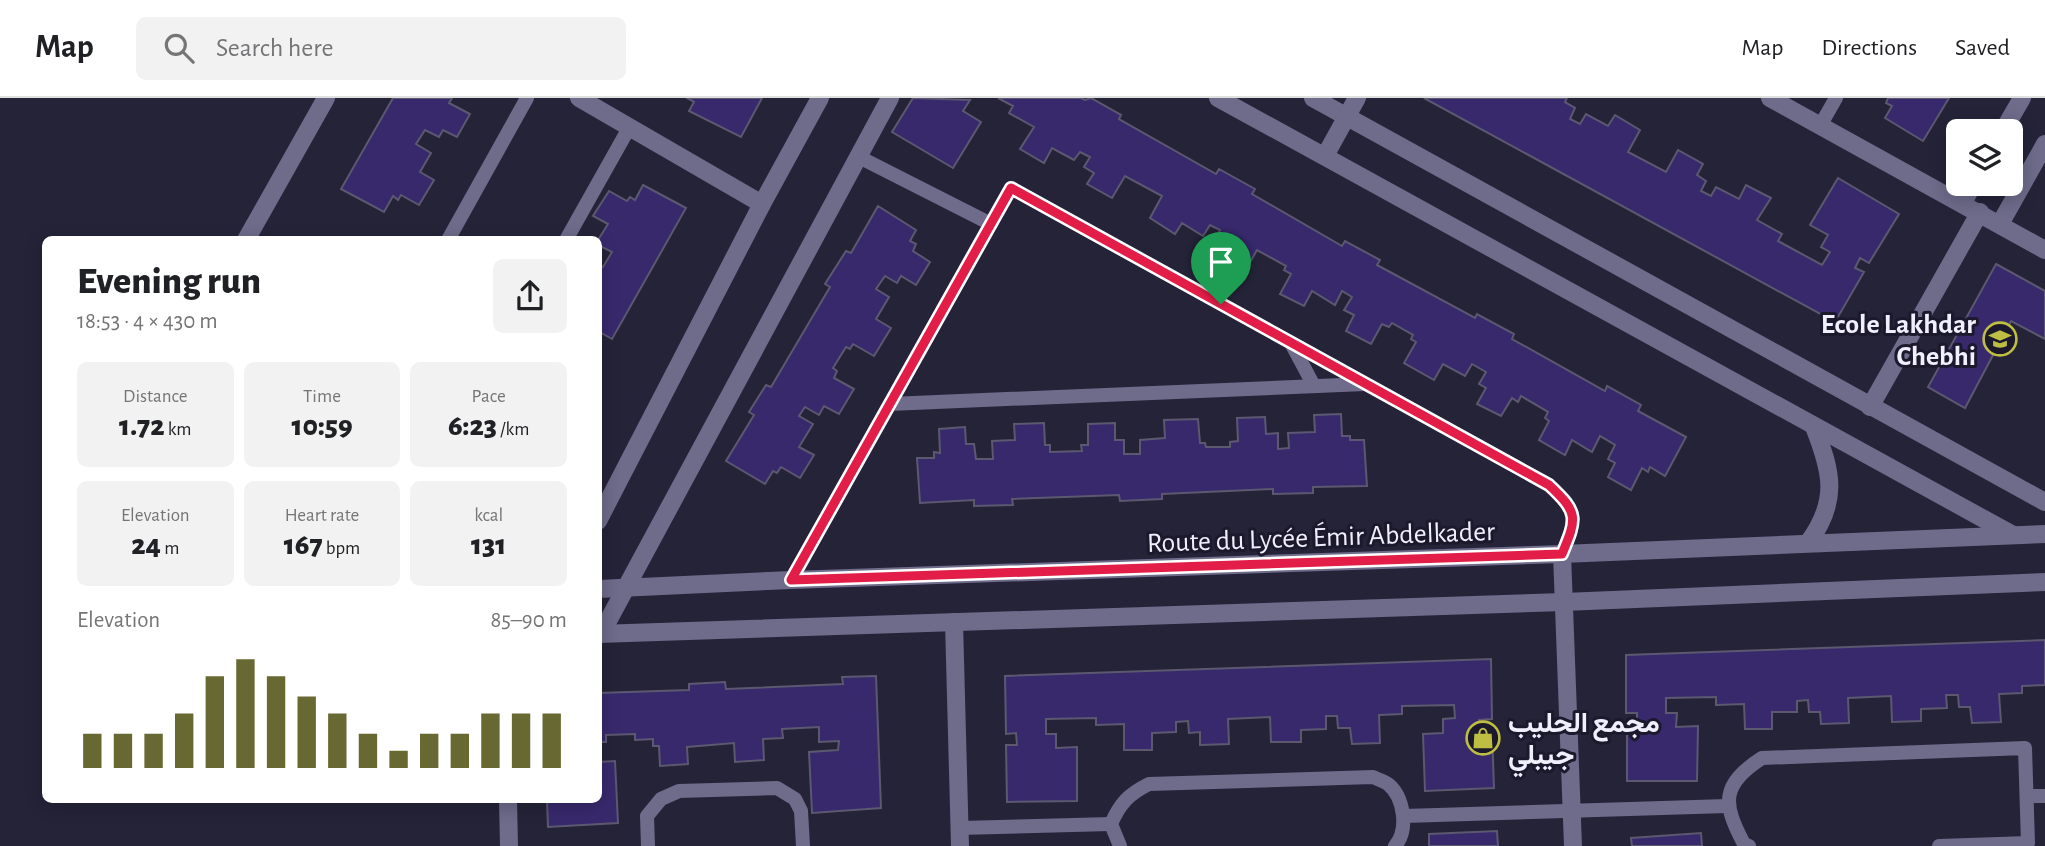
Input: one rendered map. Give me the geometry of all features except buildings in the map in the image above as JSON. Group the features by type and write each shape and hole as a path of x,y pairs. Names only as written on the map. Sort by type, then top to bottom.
{"street":[{"path":"248,236 326,98"},
{"path":"579,98 762,204"},
{"path":"602,514 762,204 820,98"},
{"path":"602,630 890,98"},
{"path":"1217,98 2013,536"},
{"path":"1313,98 2045,502"},
{"path":"1325,156 1357,98"},
{"path":"2010,119 2022,98"},
{"path":"1774,99 2045,250"},
{"path":"2000,224 2045,145"},
{"path":"1963,203 1967,196"},
{"path":"1870,407 1980,212"},
{"path":"1808,543 1826,512 1830,485 1828,462 1814,427"},
{"name":"Route du Lycée Émir Abdelkader","path":"602,589 2045,534"},
{"path":"1562,554 1573,846"},
{"path":"602,634 1564,602 2045,582"},
{"path":"954,622 960,837"},
{"path":"508,803 509,846"}],"lane":[{"path":"450,236 527,98"},
{"path":"1820,126 1836,98"},
{"path":"568,236 629,128"},
{"path":"857,156 991,224"},
{"path":"791,580 1011,188 1549,485 1566,500 1572,513 1573,527 1562,554"},
{"path":"1291,342 1314,386"},
{"path":"890,404 1366,384"},
{"path":"1749,846 1744,844 1727,806 1730,790 1745,769 1762,758 2025,748 2028,843 1939,846"},
{"path":"1120,846 1111,824 1118,808 1131,793 1149,784 1373,777 1388,784 1397,796 1404,816 1400,841 1395,846"},
{"path":"648,846 647,816 661,799 679,791 777,788 795,799 802,811 803,846"},
{"path":"2027,796 2045,796"},
{"path":"1404,816 1727,806"},
{"path":"960,837 1111,824"}],"place":[{"name":"Ecole Lakhdar Chebhi","path":"2000,339"},
{"name":"مجمع الحليب جيبلي","path":"1483,738"}],"route":[{"path":"1011,188 1221,304 1549,485 1566,500 1572,513 1573,527 1562,554 791,580 1011,188"}]}
